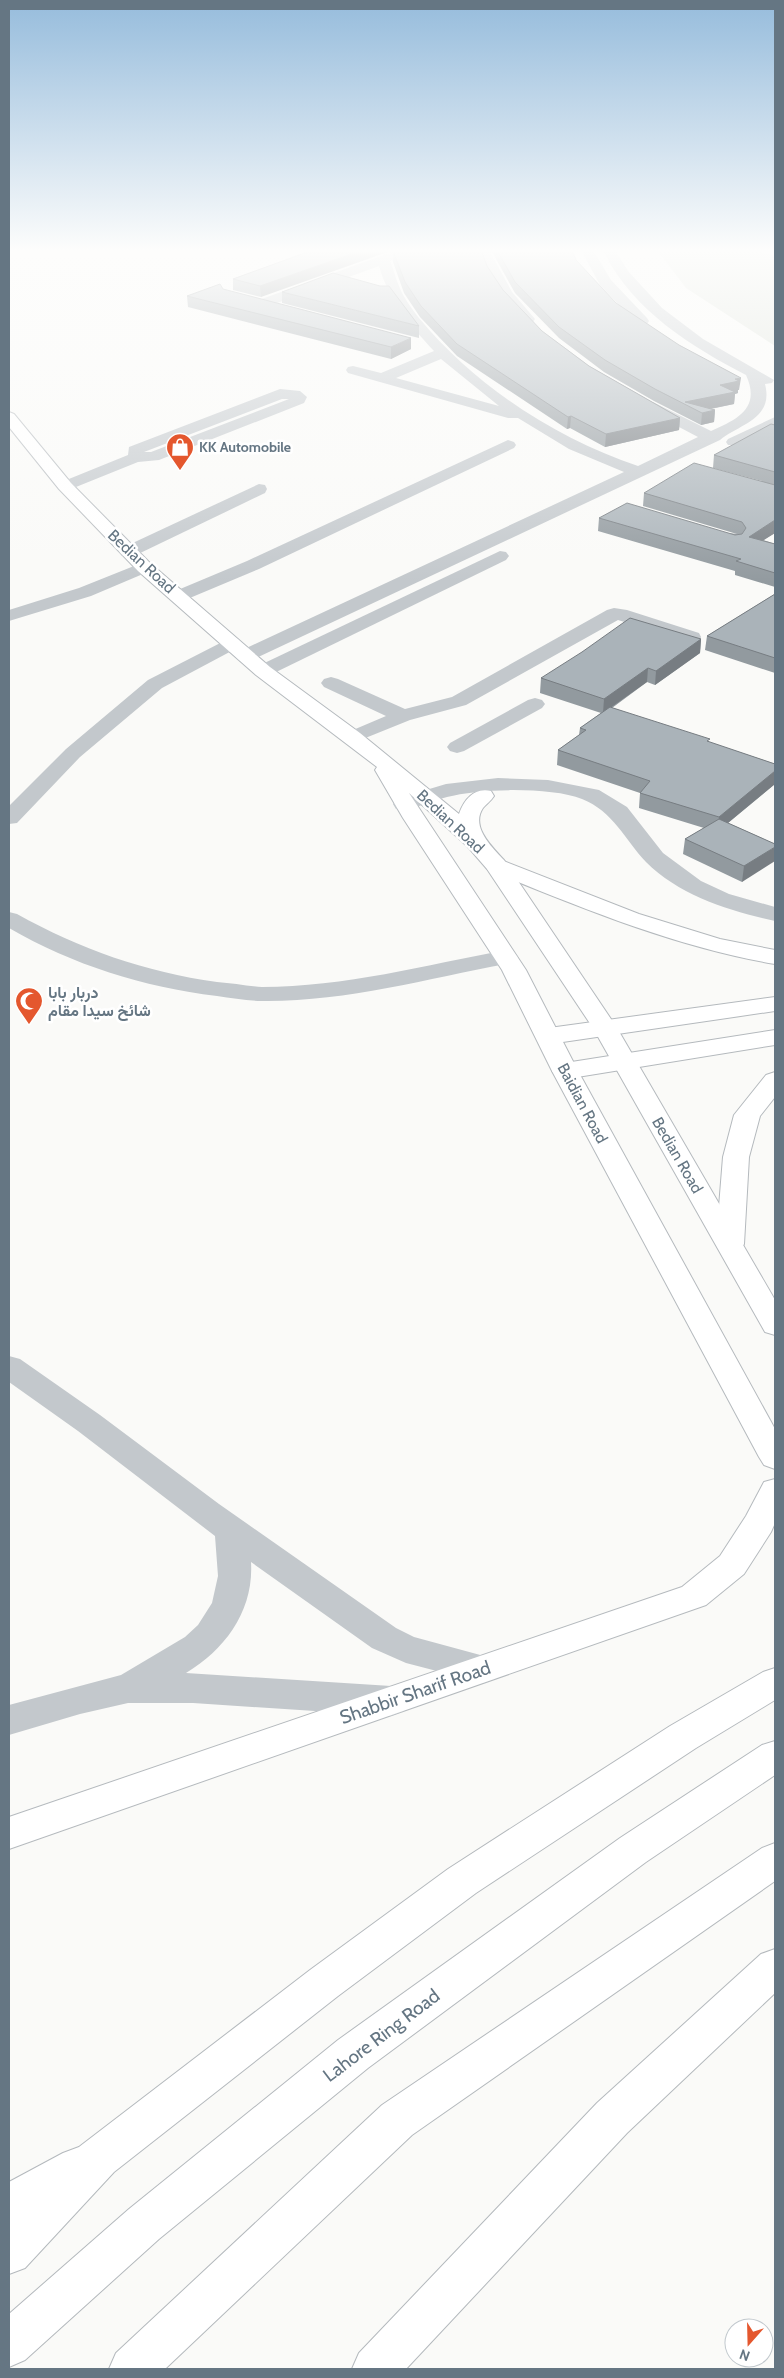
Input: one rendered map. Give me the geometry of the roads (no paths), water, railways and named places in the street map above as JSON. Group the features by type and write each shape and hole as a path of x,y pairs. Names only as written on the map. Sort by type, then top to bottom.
{"main road":[{"name":"Bedian Road","path":"9,418 65,486 144,567 263,671 353,737 378,758"},
{"name":"Baidian Road","path":"378,758 421,806 549,1036 566,1071 775,1457"},
{"path":"476,842 470,831 469,812 472,804 483,796"},
{"name":"Bedian Road","path":"421,806 476,842 496,865 605,1028 730,1244 775,1326"},
{"path":"496,865 631,919 715,945 775,957"},
{"path":"549,1036 775,1004"},
{"path":"566,1071 775,1037"},
{"path":"730,1244 736,1157 747,1115 775,1080"},
{"name":"Shabbir Sharif Road","path":"9,1833 694,1596 732,1565 759,1523 775,1491"},
{"path":"9,2252 99,2157 324,1983 462,1881 683,1737 775,1682"},
{"name":"Lahore Ring Road","path":"9,2344 144,2224 353,2054 633,1850 762,1763"},
{"path":"132,2369 397,2120 775,1860"},
{"path":"375,2369 612,2118 775,1967"},
{"path":"9,2205 99,2157"}],"street":[{"path":"383,378 421,361"},
{"path":"452,361 522,414 590,454 650,481"},
{"path":"702,361 710,366"},
{"path":"650,481 714,437 747,418 755,410 759,400 770,388 752,372 733,361"},
{"path":"743,361 775,378"},
{"path":"353,370 504,412 522,414"},
{"path":"65,486 136,457 153,457 298,400 300,397 295,394 280,394 135,450 136,457"},
{"path":"635,398 700,433 714,437"},
{"path":"9,818 73,753 154,684 239,650 478,546 572,502 650,481 775,422"},
{"path":"731,428 750,434"},
{"path":"179,596 253,564 508,445"},
{"path":"128,552 259,489"},
{"path":"572,502 599,511"},
{"path":"263,671 508,552 478,546"},
{"path":"9,616 85,592 144,567"},
{"path":"353,737 403,716 459,701 614,614 620,614 692,637"},
{"path":"331,682 403,716"},
{"path":"459,701 506,721"},
{"path":"457,747 535,704"},
{"path":"421,806 446,790 478,785 523,785 564,788 591,795 619,812 628,826 655,858 693,886 721,899 775,914"},
{"path":"421,806 483,796 523,785"},
{"path":"9,919 33,934 121,970 199,987 262,994 343,987 506,957"},
{"path":"9,1367 89,1423 231,1530 384,1638 406,1649 483,1669"},
{"path":"128,1688 197,1649 204,1644 219,1624 229,1602 234,1583 231,1530"},
{"path":"9,1720 80,1699 128,1688 193,1688 391,1700"}],"place":[{"name":"KK Automobile","path":"180,471"},
{"name":"دربار بابا شائخ سیدا مقام","path":"29,1025"}]}
